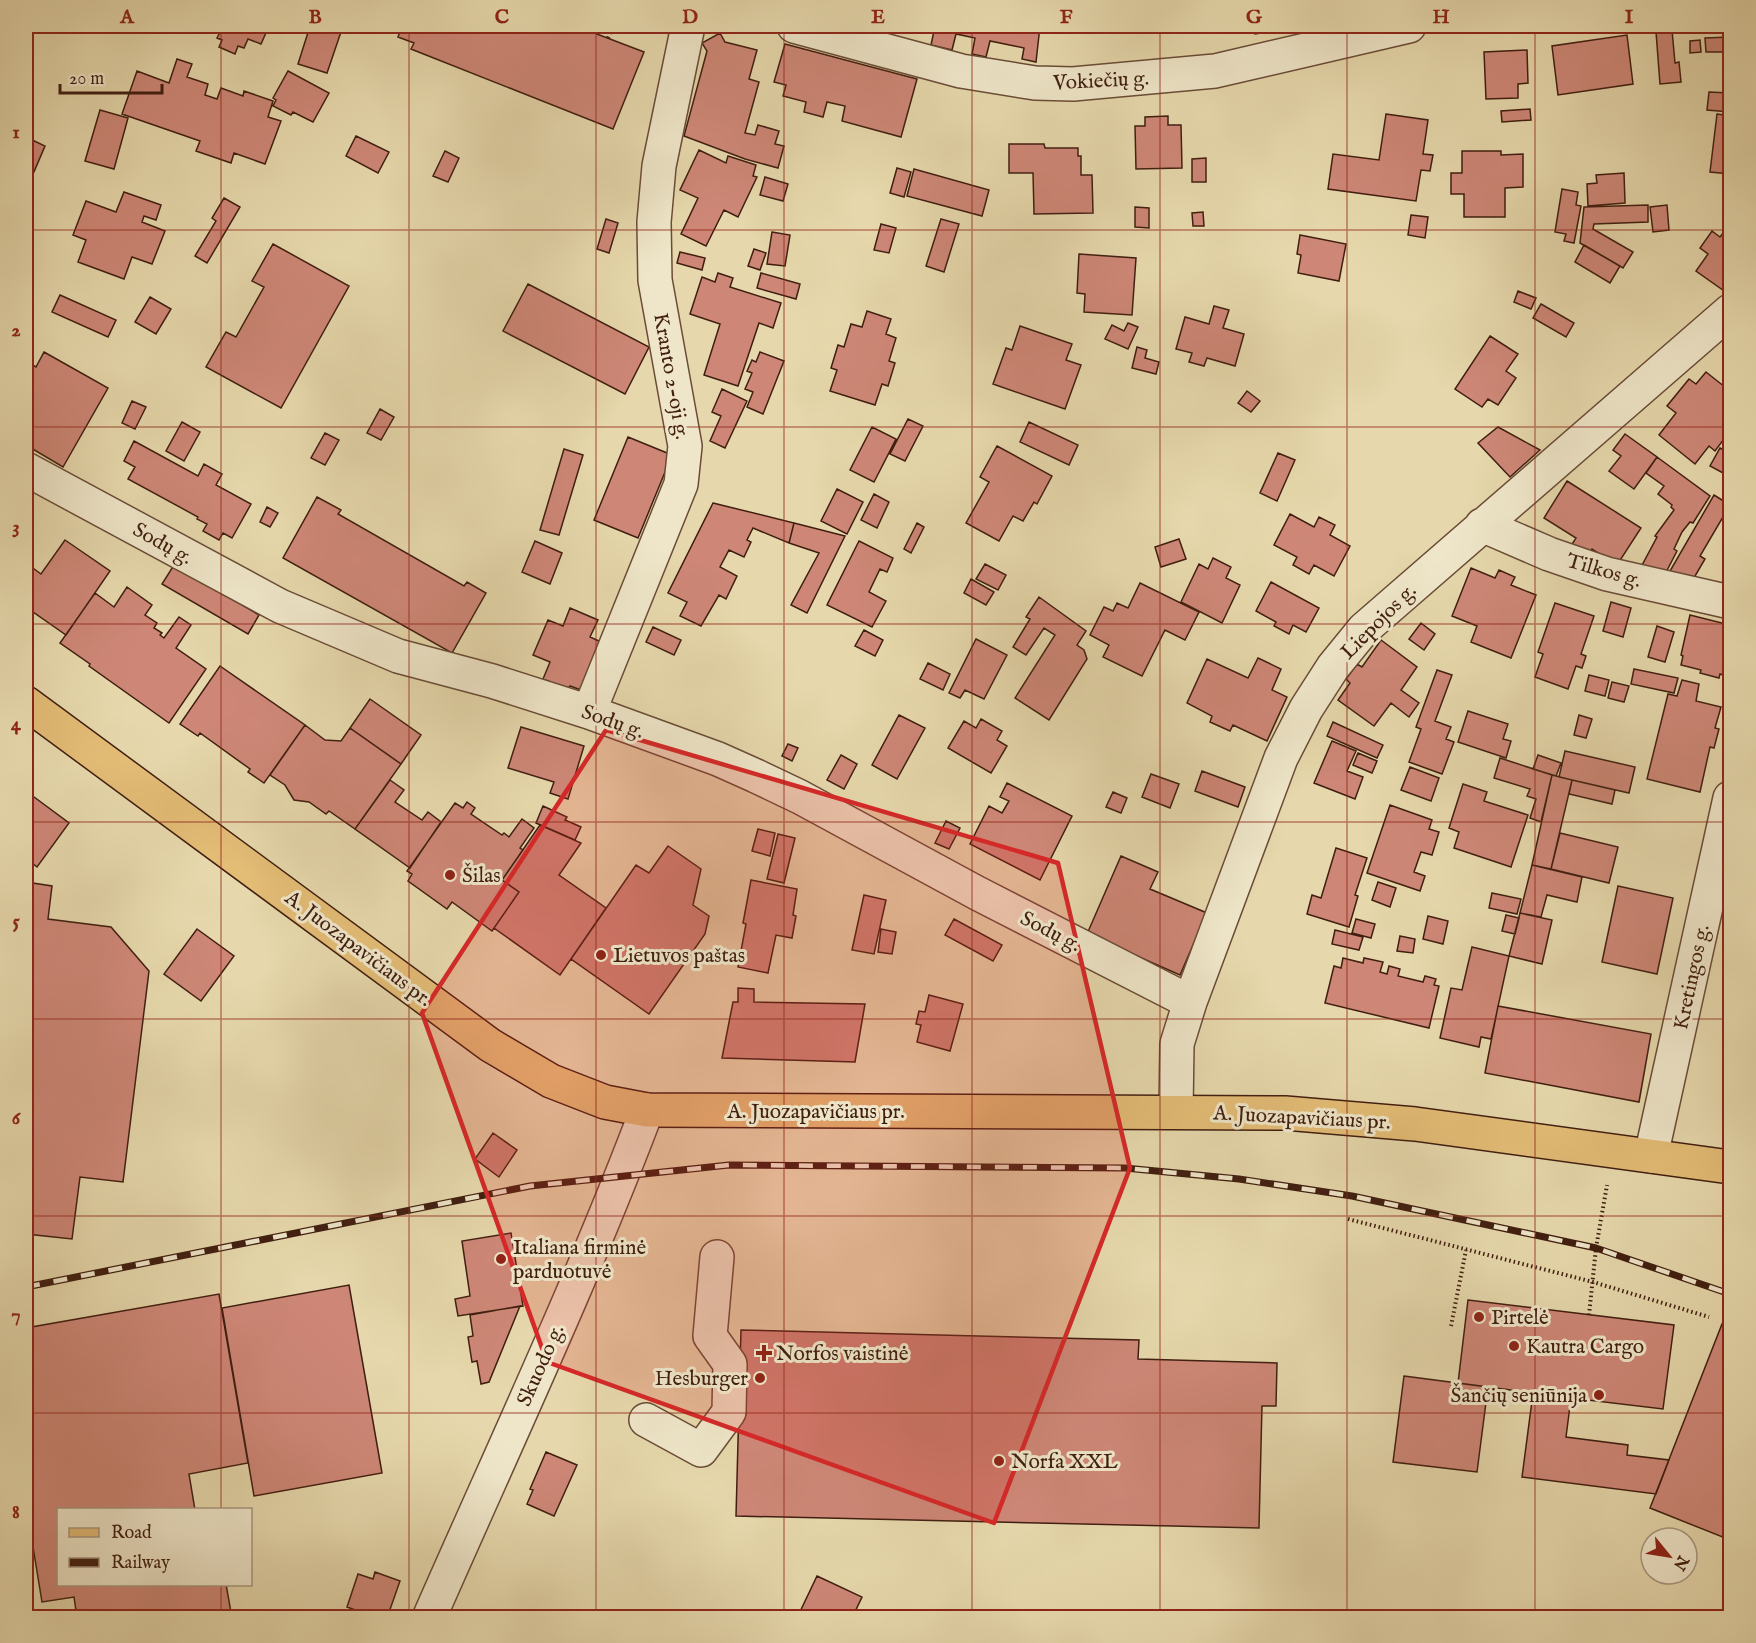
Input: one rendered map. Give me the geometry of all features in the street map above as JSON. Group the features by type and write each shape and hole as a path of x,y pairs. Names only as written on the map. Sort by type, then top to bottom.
{"main road":[{"name":"A. Juozapavičiaus pr.","path":"26,703 490,1045 551,1081 605,1102 647,1110 1285,1113 1365,1118 1731,1167"}],"street":[{"name":"Kranto 2-oji g.","path":"588,712 681,484 685,446 655,280 654,222 659,166 688,26"},
{"name":"Vokiečių g.","path":"794,26 882,37 961,71 1035,83 1073,84 1215,71 1409,26"},
{"name":"Liepojos g.","path":"1176,1111 1177,1044 1190,1002 1281,758 1312,700 1333,667 1364,629 1731,311"},
{"name":"Sodų g.","path":"26,469 280,606 398,656 492,681 588,712 718,759 791,793 977,893 1190,1002"},
{"name":"Tilkos g.","path":"1482,525 1549,554 1607,574 1731,602"},
{"name":"Kretingos g.","path":"1651,1156 1731,798"},
{"name":"Skuodo g.","path":"429,1617 539,1371 622,1177 647,1110"},
{"path":"646,1420 701,1450 729,1412 730,1364 710,1336 717,1257"}],"path":[{"path":"608,38 613,26"},
{"path":"1589,1315 1596,1248 1613,1152"},
{"path":"1348,1219 1593,1282 1709,1317"},
{"path":"1451,1326 1466,1250"}],"highlighted area":[{"path":"606,730 1058,863 1130,1168 994,1523 547,1362 422,1013"}],"building":[{"path":"216,26 269,26 261,44 248,39 244,48 238,46 235,54 219,47 222,40 217,38 222,28"},
{"path":"310,26 343,26 327,73 298,64"},
{"path":"402,26 576,26 644,52 613,129 411,49 414,43 398,37"},
{"path":"935,26 1040,26 1036,62 1022,59 1024,48 990,41 986,57 972,54 975,38 956,34 952,50 931,45"},
{"path":"1254,26 1311,26 1255,34"},
{"path":"1672,30 1675,63 1679,62 1681,82 1660,84 1656,32"},
{"path":"720,33 725,42 757,50 749,79 759,82 745,133 755,135 758,125 779,131 775,144 784,146 778,168 745,159 684,136 707,51 702,43"},
{"path":"1627,35 1633,84 1558,95 1552,46"},
{"path":"1730,37 1730,52 1706,52 1705,38"},
{"path":"1700,40 1701,52 1690,53 1690,41"},
{"path":"785,44 917,79 901,137 842,121 845,106 827,102 823,117 804,112 806,102 783,96 786,85 774,82"},
{"path":"1527,50 1528,83 1518,84 1518,98 1486,99 1484,52"},
{"path":"177,59 192,64 187,77 208,84 205,95 217,99 221,88 243,96 244,91 273,101 268,117 281,121 265,164 234,153 231,163 196,151 200,141 122,114 137,71 169,83"},
{"path":"288,71 329,93 313,122 293,112 291,115 273,106 276,100 273,98"},
{"path":"1709,92 1730,93 1730,112 1707,110"},
{"path":"1530,109 1531,120 1502,122 1501,111"},
{"path":"100,110 128,118 114,169 85,161"},
{"path":"1386,114 1428,120 1423,154 1433,155 1430,171 1421,170 1416,201 1328,189 1333,154 1379,160"},
{"path":"1717,114 1730,116 1730,174 1710,172"},
{"path":"1168,116 1168,125 1181,125 1182,168 1136,169 1135,126 1145,126 1145,117"},
{"path":"356,136 389,152 378,173 346,156"},
{"path":"26,137 45,146 30,181 26,180"},
{"path":"1009,144 1044,144 1045,148 1078,148 1078,156 1081,156 1081,175 1092,175 1093,213 1034,214 1033,173 1009,173"},
{"path":"699,150 726,163 728,156 756,165 753,176 757,177 738,217 724,210 706,246 681,234 698,198 680,190"},
{"path":"445,151 459,158 448,182 433,176"},
{"path":"1462,151 1501,151 1501,155 1523,154 1523,187 1505,188 1505,217 1464,217 1464,194 1451,194 1451,173 1462,173"},
{"path":"1206,158 1206,182 1192,182 1192,159"},
{"path":"897,168 911,172 904,197 890,193"},
{"path":"914,169 989,190 982,216 907,196"},
{"path":"1624,173 1625,203 1588,206 1587,184 1597,183 1596,175"},
{"path":"765,177 788,184 783,201 760,195"},
{"path":"1562,189 1578,192 1576,205 1581,206 1574,243 1564,241 1566,234 1555,232"},
{"path":"124,192 161,205 156,220 144,216 142,222 165,231 152,264 132,257 124,279 78,262 86,240 73,235 86,201 116,212"},
{"path":"224,198 240,207 207,263 195,256 216,221 212,218"},
{"path":"1648,205 1648,222 1594,224 1593,229 1633,252 1623,268 1580,243 1584,207"},
{"path":"1667,205 1669,230 1653,232 1650,207"},
{"path":"1135,207 1149,208 1149,228 1135,227"},
{"path":"1730,208 1730,224 1723,219"},
{"path":"1203,212 1204,226 1193,226 1192,213"},
{"path":"1411,215 1428,217 1425,238 1408,235"},
{"path":"606,219 618,223 609,253 597,249"},
{"path":"941,219 959,224 944,272 926,266"},
{"path":"881,224 896,228 889,253 874,250"},
{"path":"1730,224 1730,288 1727,293 1696,271 1708,254 1700,248 1712,231 1720,237"},
{"path":"772,232 790,235 785,266 767,264"},
{"path":"1300,235 1346,244 1339,281 1298,273 1301,255 1297,254"},
{"path":"273,244 349,286 281,408 206,367 226,332 236,337 264,287 252,281"},
{"path":"1584,245 1620,266 1610,283 1575,262"},
{"path":"754,249 766,253 760,270 748,266"},
{"path":"680,252 705,258 702,270 677,263"},
{"path":"1079,254 1136,258 1132,315 1084,312 1085,294 1077,293"},
{"path":"718,273 733,278 730,287 781,303 773,328 759,323 738,386 704,375 720,324 690,314 702,277 715,282"},
{"path":"761,273 800,284 796,299 757,288"},
{"path":"528,284 649,347 625,394 503,331"},
{"path":"1518,291 1536,298 1531,309 1514,302"},
{"path":"60,295 116,320 108,337 52,312"},
{"path":"150,297 171,309 156,334 135,322"},
{"path":"1541,304 1574,323 1566,337 1533,318"},
{"path":"1214,306 1229,310 1223,328 1244,334 1235,366 1207,358 1204,366 1189,362 1192,353 1176,349 1185,317 1209,324"},
{"path":"867,311 891,319 886,334 896,338 889,361 895,363 888,386 882,384 875,405 830,391 837,370 831,368 838,345 844,347 851,324 862,327"},
{"path":"1128,323 1138,327 1128,349 1105,339 1112,325 1124,331"},
{"path":"1020,326 1072,344 1066,360 1081,365 1065,409 993,384 1006,348 1012,350"},
{"path":"1490,336 1518,354 1506,371 1516,378 1498,405 1488,399 1482,407 1455,389"},
{"path":"1137,347 1147,350 1145,358 1159,362 1156,374 1132,368"},
{"path":"44,352 108,388 63,467 26,445 26,361 36,367"},
{"path":"760,352 784,361 763,414 747,407 753,392 745,389 752,373 747,371 752,360 756,362"},
{"path":"1706,372 1730,391 1730,431 1715,451 1709,446 1695,464 1659,435 1676,413 1667,406 1689,379 1696,384"},
{"path":"722,389 747,401 725,448 710,441 721,416 712,412"},
{"path":"1247,391 1260,401 1251,412 1238,403"},
{"path":"132,401 146,407 135,429 122,423"},
{"path":"380,409 394,417 381,440 367,433"},
{"path":"908,419 923,426 905,461 890,454"},
{"path":"182,422 200,432 184,461 166,451"},
{"path":"1029,422 1078,445 1069,465 1020,442"},
{"path":"872,427 896,439 874,482 850,470"},
{"path":"1498,427 1540,450 1510,477 1478,443"},
{"path":"325,433 339,440 325,465 311,458"},
{"path":"1625,434 1657,457 1634,489 1609,471 1621,456 1613,450"},
{"path":"628,437 672,455 638,538 594,520"},
{"path":"134,441 198,476 204,464 222,474 216,485 251,504 232,538 223,533 219,540 203,531 207,524 197,519 198,517 128,479 135,467 124,461"},
{"path":"997,446 1052,476 1037,504 1034,502 1023,521 1013,516 999,541 966,523 989,482 980,477"},
{"path":"1720,448 1730,453 1730,461 1723,473 1710,466"},
{"path":"564,449 583,455 559,535 540,530"},
{"path":"1278,453 1295,460 1277,501 1260,493"},
{"path":"1657,457 1710,496 1693,523 1690,522 1682,532 1674,549 1677,551 1662,580 1640,569 1657,537 1655,536 1674,510 1672,505 1658,494 1664,486 1646,473"},
{"path":"1567,481 1641,528 1617,565 1592,549 1586,559 1569,549 1576,538 1544,518"},
{"path":"837,489 863,502 847,534 821,521"},
{"path":"874,494 889,502 877,528 861,520"},
{"path":"1714,495 1730,505 1700,556 1705,559 1691,583 1670,571"},
{"path":"317,497 341,510 338,514 464,586 467,582 486,593 452,653 283,558"},
{"path":"713,503 794,523 789,543 753,528 747,540 751,542 744,557 729,550 720,567 737,576 726,599 719,595 701,626 680,616 687,602 668,593"},
{"path":"267,507 278,513 270,527 260,522"},
{"path":"1290,514 1314,527 1319,517 1335,525 1330,535 1350,546 1334,576 1314,565 1309,574 1293,565 1297,557 1274,545"},
{"path":"794,523 845,536 807,613 791,605 819,553 789,543"},
{"path":"917,523 924,527 911,553 904,549"},
{"path":"1179,539 1186,559 1161,567 1155,547"},
{"path":"65,540 110,571 66,635 26,607 26,563 41,574"},
{"path":"535,541 562,553 550,584 522,572"},
{"path":"859,541 893,558 887,572 880,569 869,592 886,601 872,627 827,605"},
{"path":"1213,558 1231,567 1226,578 1240,585 1222,623 1181,602 1199,564 1208,569"},
{"path":"985,564 1006,575 998,590 976,579"},
{"path":"174,565 259,615 248,634 162,584"},
{"path":"1471,568 1495,578 1499,570 1515,577 1511,585 1536,595 1511,658 1471,642 1477,626 1452,616"},
{"path":"971,579 994,592 986,605 964,593"},
{"path":"1271,582 1319,608 1306,632 1293,625 1289,634 1274,626 1276,622 1256,611"},
{"path":"1140,583 1199,612 1185,640 1165,630 1142,676 1103,657 1109,645 1090,635 1104,607 1113,611 1117,603 1128,608"},
{"path":"127,587 152,605 145,615 157,623 154,628 162,633 160,635 164,638 179,617 191,625 176,648 206,669 169,723 60,643 95,593 114,607"},
{"path":"1039,597 1086,631 1077,645 1084,650 1087,659 1049,720 1015,698 1055,635 1044,628 1026,655 1013,647 1030,619 1026,617"},
{"path":"1611,602 1631,608 1623,637 1603,631"},
{"path":"1555,603 1594,616 1581,654 1586,656 1582,668 1576,666 1568,689 1535,677 1543,654 1538,652"},
{"path":"570,608 598,620 590,637 601,642 581,690 570,686 568,689 543,679 550,662 533,655 548,620 563,626"},
{"path":"1690,615 1730,625 1730,677 1720,674 1719,678 1681,665"},
{"path":"1421,623 1435,634 1424,650 1409,639"},
{"path":"1657,626 1674,632 1665,662 1648,657"},
{"path":"653,627 681,640 674,655 646,642"},
{"path":"864,630 883,640 875,656 855,646"},
{"path":"976,639 1007,655 984,699 965,690 960,698 949,693"},
{"path":"1381,640 1417,667 1401,690 1419,703 1409,717 1391,703 1374,726 1338,700 1350,683 1346,679 1357,664 1362,667"},
{"path":"1258,658 1281,669 1272,690 1287,697 1267,741 1233,725 1230,731 1210,722 1212,716 1187,703 1207,659 1248,678"},
{"path":"928,663 950,674 943,690 920,679"},
{"path":"220,666 305,725 264,783 248,772 250,769 200,733 198,736 180,724"},
{"path":"1634,669 1678,678 1674,693 1631,684"},
{"path":"1437,670 1452,675 1435,721 1451,727 1446,739 1454,742 1442,774 1409,762 1421,729 1416,727"},
{"path":"1589,675 1609,680 1605,696 1585,691"},
{"path":"1682,680 1699,684 1696,701 1721,707 1715,728 1719,729 1714,748 1710,747 1700,792 1647,779 1668,694 1677,696"},
{"path":"1612,682 1629,686 1624,702 1608,698"},
{"path":"370,699 421,735 401,764 350,728"},
{"path":"1468,711 1508,724 1503,739 1511,741 1506,758 1458,742"},
{"path":"899,715 925,728 897,779 872,765"},
{"path":"1579,715 1592,719 1586,738 1574,735"},
{"path":"981,719 1002,731 997,740 1007,746 991,773 948,748 964,721 976,728"},
{"path":"1333,722 1383,745 1377,758 1327,736"},
{"path":"305,725 325,740 341,741 350,728 401,764 355,829 329,811 326,814 309,802 294,800 285,785 270,775"},
{"path":"521,727 584,746 568,799 550,793 554,782 508,768"},
{"path":"1332,741 1356,751 1347,771 1363,777 1355,799 1314,783"},
{"path":"788,744 798,748 792,761 782,756"},
{"path":"1565,751 1635,767 1629,793 1559,777"},
{"path":"1358,753 1377,761 1372,773 1353,765"},
{"path":"841,755 857,764 844,789 827,780"},
{"path":"1538,755 1561,763 1556,776 1533,769"},
{"path":"1500,758 1552,775 1541,822 1530,818 1536,799 1527,796 1530,789 1494,778"},
{"path":"1410,767 1439,778 1431,801 1401,790"},
{"path":"1202,771 1245,787 1238,807 1195,791"},
{"path":"1151,774 1179,784 1170,808 1142,797"},
{"path":"1552,775 1572,780 1551,869 1532,865"},
{"path":"390,780 404,790 395,802 422,820 428,812 441,822 410,868 355,829"},
{"path":"1572,780 1615,790 1612,804 1569,794"},
{"path":"1007,783 1072,816 1040,880 970,844 989,806 1002,813 1009,801 1000,797"},
{"path":"1463,784 1487,792 1484,801 1528,815 1511,867 1454,848 1459,832 1449,828"},
{"path":"26,791 69,823 37,867 26,858"},
{"path":"1113,792 1127,798 1121,813 1106,807"},
{"path":"467,802 475,808 471,814 502,835 504,833 509,837 522,819 534,828 520,848 523,850 502,880 519,892 492,931 452,902 447,909 408,881 412,874 407,871 455,803 463,808"},
{"path":"1390,805 1432,820 1429,829 1439,832 1432,855 1421,852 1414,872 1425,876 1420,891 1367,873"},
{"path":"543,806 567,817 565,820 581,827 575,840 536,823"},
{"path":"946,821 960,828 949,849 935,843"},
{"path":"540,825 581,843 559,875 606,908 560,975 494,928 519,892 502,880"},
{"path":"758,829 775,833 770,856 752,851"},
{"path":"1560,833 1618,847 1609,883 1551,869"},
{"path":"778,834 795,838 784,883 767,879"},
{"path":"668,846 701,869 693,905 709,916 705,934 649,1014 571,959 636,865 649,873"},
{"path":"1336,848 1367,858 1355,895 1358,896 1349,927 1307,914 1312,895 1321,898"},
{"path":"1121,856 1158,872 1150,889 1207,913 1180,975 1087,934"},
{"path":"1532,865 1582,877 1577,902 1547,895 1541,917 1520,913"},
{"path":"751,880 797,889 792,938 776,935 768,973 738,967"},
{"path":"26,882 52,886 48,919 111,927 149,971 123,1182 80,1177 72,1239 26,1234"},
{"path":"1378,882 1396,888 1390,907 1372,900"},
{"path":"1618,886 1673,898 1657,974 1602,962"},
{"path":"1492,893 1521,899 1517,914 1489,908"},
{"path":"864,895 886,900 874,954 852,950"},
{"path":"1520,913 1552,920 1542,964 1509,956"},
{"path":"1506,915 1519,918 1515,934 1502,931"},
{"path":"1428,916 1448,921 1443,944 1423,939"},
{"path":"954,919 1002,945 993,961 945,935"},
{"path":"1356,919 1375,924 1371,938 1352,933"},
{"path":"197,929 234,956 201,1001 164,974"},
{"path":"881,929 896,932 892,954 878,952"},
{"path":"1335,930 1363,937 1359,950 1332,944"},
{"path":"1400,936 1415,939 1413,953 1397,951"},
{"path":"1472,947 1509,956 1491,1039 1481,1037 1479,1047 1440,1038 1451,988 1462,990"},
{"path":"1343,958 1363,963 1364,958 1383,962 1380,972 1387,974 1389,966 1400,969 1398,976 1423,982 1425,976 1436,979 1434,985 1439,986 1429,1028 1325,1003 1334,966 1341,968"},
{"path":"738,988 754,989 754,1002 865,1004 855,1062 722,1058 733,1002 738,1002"},
{"path":"929,995 963,1004 950,1051 917,1042 921,1025 916,1024 919,1011 925,1012"},
{"path":"1498,1006 1651,1034 1639,1102 1485,1073"},
{"path":"493,1133 517,1150 499,1177 475,1159"},
{"path":"511,1233 523,1306 458,1316 455,1299 470,1296 462,1241"},
{"path":"349,1285 382,1473 254,1496 222,1308"},
{"path":"219,1294 248,1463 189,1474 195,1508 57,1508 57,1586 226,1586 232,1618 77,1618 74,1597 42,1602 26,1504 26,1328"},
{"name":"Šančių seniūnija","path":"1468,1300 1674,1325 1663,1409 1571,1398 1566,1437 1628,1445 1627,1455 1669,1460 1656,1494 1522,1477 1533,1393 1458,1383"},
{"path":"520,1306 489,1382 481,1384 477,1361 472,1362 468,1337 473,1336 470,1315"},
{"path":"1722,1324 1730,1327 1730,1540 1650,1508"},
{"name":"Norfa XXL","path":"741,1330 1139,1340 1138,1359 1277,1363 1276,1406 1262,1406 1259,1528 736,1516"},
{"path":"1404,1376 1488,1387 1477,1472 1393,1462"},
{"path":"546,1452 577,1465 554,1516 527,1504 533,1490 530,1489"},
{"path":"375,1572 400,1581 387,1618 359,1618 361,1612 347,1607 358,1574 373,1579"},
{"path":"817,1576 862,1597 852,1618 797,1618"}],"railway":[{"path":"26,1287 530,1186 729,1165 1125,1168 1239,1179 1352,1196 1596,1248 1730,1294"}],"place":[{"name":"Šilas","path":"450,875"},
{"name":"Lietuvos paštas","path":"601,955"},
{"name":"Italiana firminė parduotuvė","path":"501,1259"},
{"name":"Pirtelė","path":"1479,1317"},
{"name":"Kautra Cargo","path":"1514,1346"},
{"name":"Norfos vaistinė","path":"764,1353"},
{"name":"Hesburger","path":"760,1378"},
{"name":"Šančių seniūnija","path":"1599,1395"},
{"name":"Norfa XXL","path":"999,1461"}]}
